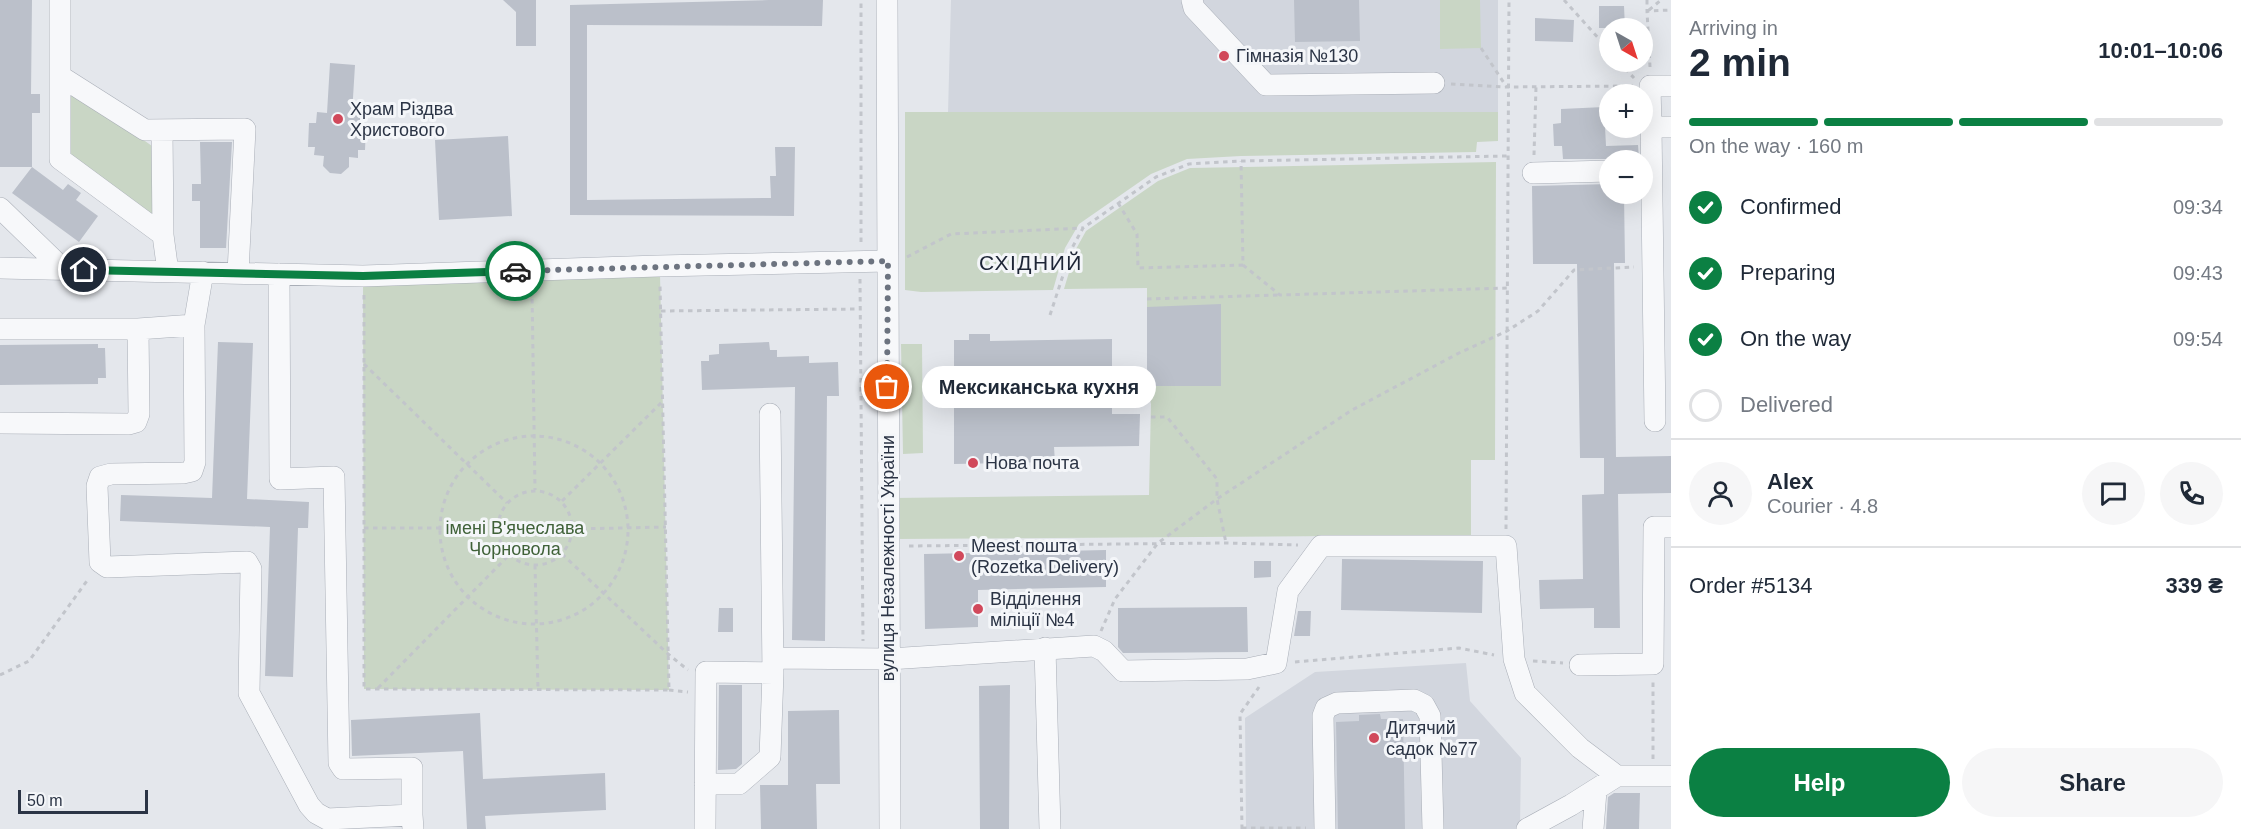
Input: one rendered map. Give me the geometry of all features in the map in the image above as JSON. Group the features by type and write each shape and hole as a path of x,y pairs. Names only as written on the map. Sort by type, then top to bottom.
{"street":[{"path":"60,0 60,159 163,235"},
{"name":"вулиця Незалежності України","path":"887,0 896,260 888,546 890,829"},
{"path":"1192,0 1194,8 1266,85 1434,83"},
{"path":"60,76 145,130 245,129 238,273"},
{"path":"1653,152 1661,127 1654,86"},
{"path":"162,130 163,235 168,272"},
{"path":"1533,173 1599,171"},
{"path":"1652,204 1659,254 1655,421"},
{"path":"0,208 63,269"},
{"path":"0,268 363,276 896,260"},
{"path":"203,272 194,325 195,462 192,471 111,474 100,477 97,486 100,562 106,567 247,562 251,569 249,693 309,805 316,813 327,819 412,822 412,768 343,769 339,763 334,477 280,479 279,274"},
{"path":"0,329 138,329 194,325"},
{"path":"0,423 129,424 136,422 139,414 138,329"},
{"path":"705,783 739,784 770,757 773,665 770,414"},
{"path":"1580,665 1653,664 1654,527 1671,527"},
{"path":"705,829 706,672 863,658 889,659 1094,646 1104,651 1124,671 1247,669 1275,663 1288,591 1321,546 1506,546 1514,659 1525,693 1580,748 1617,776"},
{"path":"1045,648 1050,829"},
{"path":"1325,828 1323,716 1326,708 1337,703 1414,700 1424,705 1430,716 1433,829"},
{"path":"1527,829 1617,776 1662,775"},
{"path":"1593,829 1596,790"}],"path":[{"path":"861,0 860,309 863,658"},
{"path":"1506,546 1509,0"},
{"path":"1564,0 1599,39"},
{"path":"1647,0 1654,86"},
{"path":"1647,11 1661,0"},
{"path":"1647,11 1671,10"},
{"path":"1481,48 1507,87"},
{"path":"1634,72 1654,86"},
{"path":"1434,83 1507,87 1654,86"},
{"path":"1533,173 1536,87"},
{"path":"1050,315 1072,248 1083,228 1156,177 1189,164 1507,156"},
{"path":"1241,161 1243,265"},
{"path":"1118,203 1137,234 1138,268 1243,265 1280,295"},
{"path":"896,260 951,234 1083,228"},
{"path":"1094,646 1115,599 1158,543 1217,499 1352,410 1459,353 1507,331 1538,311 1575,270 1659,254"},
{"path":"363,276 364,689 669,690 661,311 657,266"},
{"path":"531,270 536,490"},
{"path":"1147,299 1507,288"},
{"path":"661,311 860,309"},
{"path":"364,364 507,503"},
{"path":"562,501 663,401"},
{"path":"1151,417 1167,417 1217,479 1217,499 1226,543"},
{"path":"534,436 570,443 586,452 600,464 612,477 620,493 626,511 627,529 623,558 615,576 603,592 584,609 573,615 561,620 537,624 515,622 494,615 467,596 453,578 444,558 440,529 447,493 468,463 498,443 534,436"},
{"path":"536,490 550,493 562,501 570,514 573,529 568,547 562,554 552,561 535,565 521,562 509,555 501,543 498,528 499,519 507,503 520,493 536,490"},
{"path":"573,529 666,527"},
{"path":"364,528 498,528"},
{"path":"888,546 1158,543 1321,546"},
{"path":"562,554 668,654 706,684"},
{"path":"377,689 509,555"},
{"path":"0,675 28,661 100,562"},
{"path":"535,565 538,690"},
{"path":"1325,828 1242,828 1240,714 1275,663 1459,648 1514,659 1580,665"},
{"path":"1653,664 1662,775"}],"shaded area":[{"name":"Гімназія №130","path":"951,0 1498,0 1498,112 948,113"},
{"name":"Дитячий садок №77","path":"1466,663 1470,701 1521,758 1520,829 1246,829 1245,718 1315,672"}],"green space":[{"path":"1440,0 1480,0 1481,48 1440,49"},
{"path":"71,93 77,93 152,146 153,214 144,214 67,153 68,97"},
{"path":"905,112 1498,112 1498,141 1477,142 1476,152 1187,159 1151,174 1079,224 1065,248 1053,290 921,292 905,290"},
{"path":"1496,162 1495,460 1471,460 1471,535 894,539 893,498 1149,495 1151,404 1147,386 1147,288 1064,289 1076,249 1086,231 1158,181 1190,168"},
{"name":"імені В'ячеслава Чорновола","path":"660,274 669,690 364,689 363,276"},
{"path":"901,344 922,344 923,453 903,454"}],"building":[{"path":"0,0 32,0 31,94 40,94 40,113 32,113 32,167 0,167"},
{"path":"503,0 536,0 536,46 516,46 516,12"},
{"path":"823,0 822,26 587,25 587,200 771,198 770,176 776,176 775,147 795,147 794,216 570,215 570,5"},
{"path":"1294,0 1359,0 1360,41 1295,42"},
{"path":"1599,6 1624,6 1625,18 1599,18"},
{"path":"1535,18 1574,20 1573,42 1535,41"},
{"name":"Храм Різдва Христового","path":"330,63 355,65 352,114 360,115 360,126 366,126 365,150 358,150 358,158 349,157 349,167 341,174 330,173 323,166 324,156 314,155 315,147 308,147 309,123 316,123 317,112 327,113"},
{"path":"1599,107 1599,138 1606,138 1606,146 1638,145 1638,150 1599,150 1599,159 1563,159 1562,146 1554,146 1553,124 1561,123 1561,109"},
{"path":"508,136 512,216 439,220 435,140"},
{"path":"200,142 232,142 226,248 200,248 200,201 192,201 192,184 201,184"},
{"path":"32,167 63,190 68,184 81,193 76,200 98,216 79,242 12,193"},
{"path":"1599,184 1599,204 1624,204 1625,263 1614,263 1616,457 1671,456 1671,493 1618,494 1620,628 1594,628 1594,608 1540,609 1539,580 1583,579 1582,495 1604,494 1604,458 1580,458 1577,264 1533,264 1532,186"},
{"path":"1221,304 1221,386 1147,386 1147,307"},
{"path":"969,334 990,334 990,341 1112,339 1112,414 1140,414 1139,446 1054,447 1055,462 954,464 954,340 969,340"},
{"path":"218,342 253,343 247,499 309,502 308,528 298,528 293,677 265,676 270,527 120,521 121,495 212,498"},
{"path":"769,342 770,350 777,350 777,357 809,356 809,363 838,362 839,396 827,396 825,641 792,640 795,387 702,390 701,361 709,361 709,355 719,354 719,344"},
{"path":"98,344 98,348 105,348 106,378 98,378 98,384 0,385 0,345"},
{"path":"1106,550 1106,587 978,590 978,627 925,629 924,554"},
{"path":"1342,559 1483,561 1482,613 1341,610"},
{"path":"1254,561 1271,561 1271,577 1254,578"},
{"path":"1247,607 1248,652 1123,653 1118,647 1118,608"},
{"path":"719,608 733,608 733,632 718,632"},
{"path":"1298,611 1311,611 1310,636 1294,636"},
{"path":"719,685 742,685 742,764 736,769 718,770"},
{"path":"1010,685 1009,829 980,829 979,686"},
{"path":"839,710 840,784 816,784 817,829 761,829 760,785 788,785 788,711"},
{"path":"480,713 483,779 605,773 606,810 485,816 486,829 467,829 463,751 352,756 351,720"},
{"path":"1380,714 1381,719 1403,719 1405,829 1338,829 1336,722 1359,721 1359,715"},
{"path":"1614,793 1640,793 1639,829 1606,829 1608,797"}],"way so far":[{"path":"515,271 888,261 887,387"}],"place":[{"name":"Гімназія №130","path":"1224,56"},
{"name":"Храм Різдва Христового","path":"338,119"},
{"name":"Мексиканська кухня","path":"887,387"},
{"name":"Нова почта","path":"973,463"},
{"name":"Meest пошта (Rozetka Delivery)","path":"959,556"},
{"name":"Відділення міліції №4","path":"978,609"},
{"name":"Дитячий садок №77","path":"1374,738"}],"district":[{"name":"СХІДНИЙ","path":"1031,262"}],"route":[{"path":"84,270 363,276 515,271"}]}
